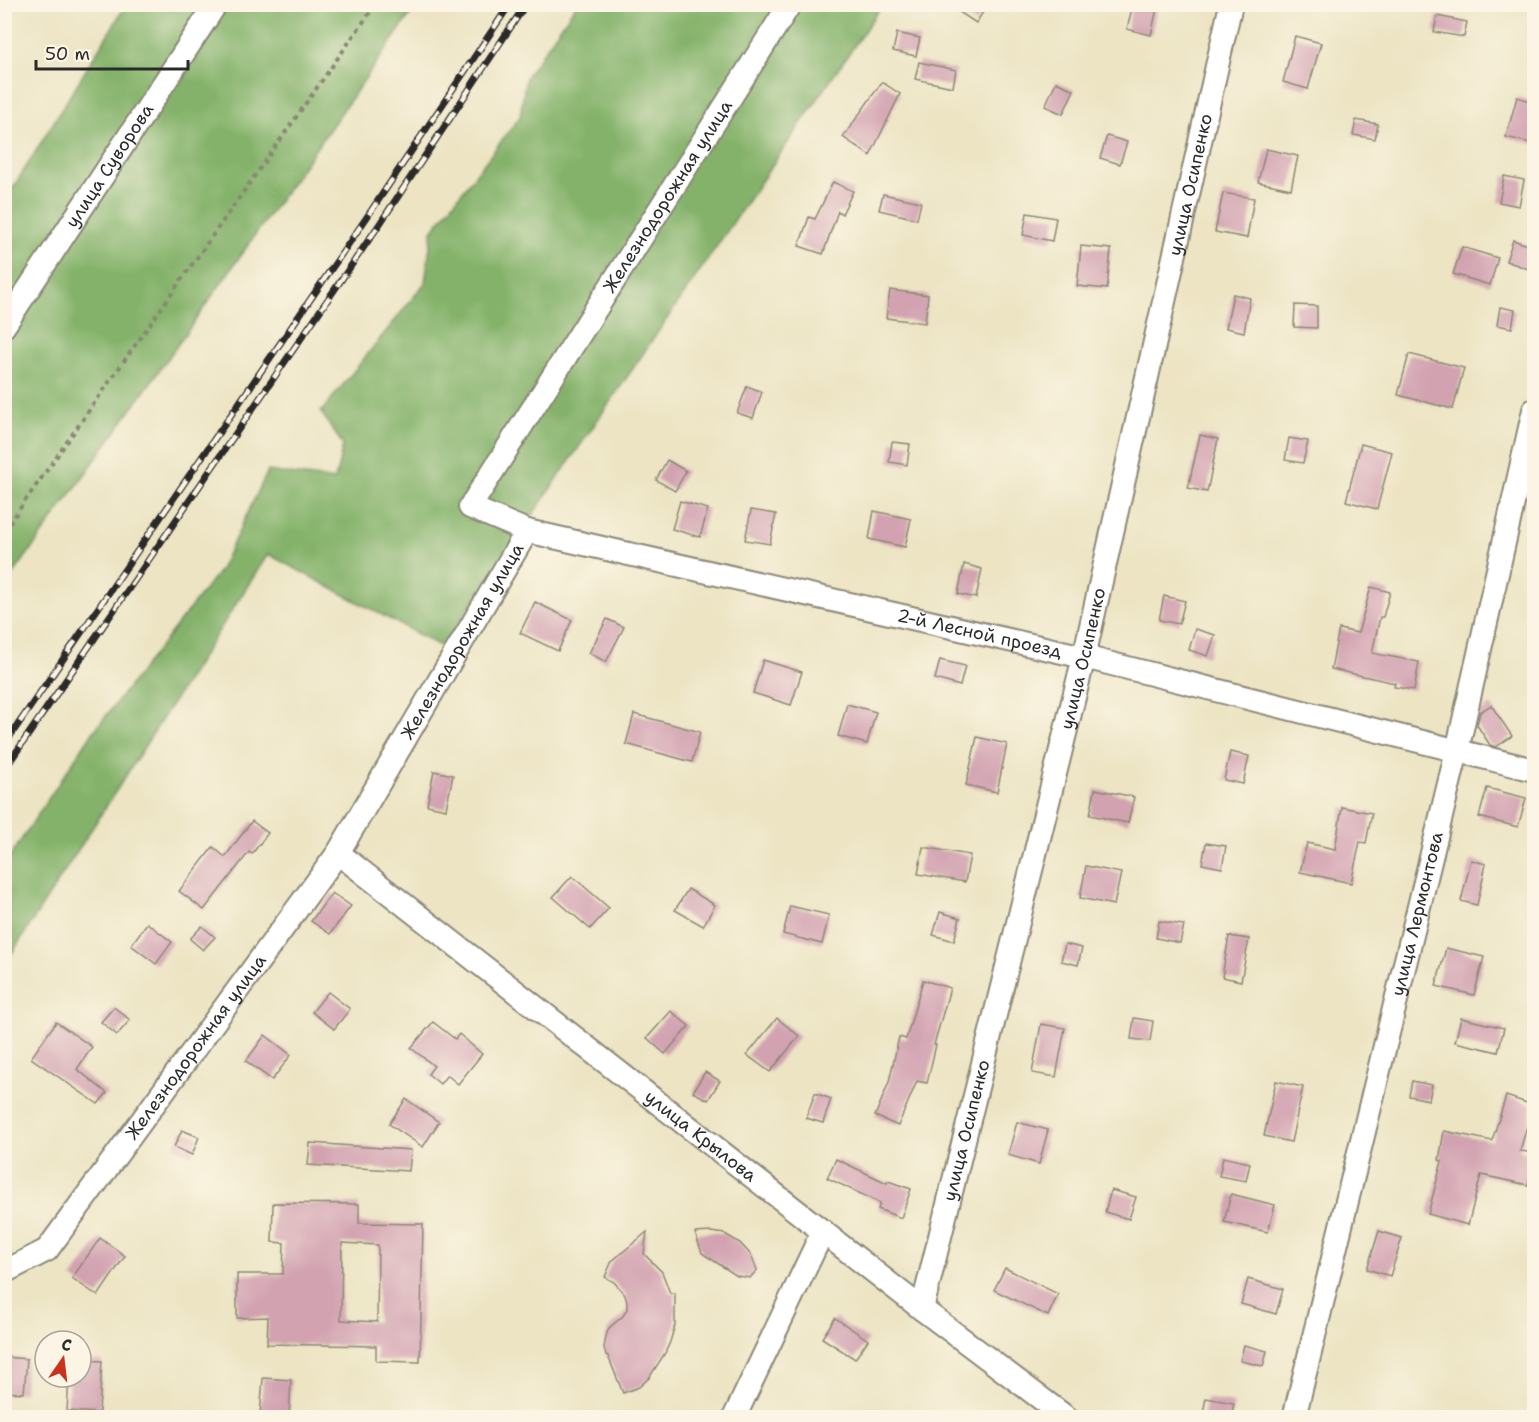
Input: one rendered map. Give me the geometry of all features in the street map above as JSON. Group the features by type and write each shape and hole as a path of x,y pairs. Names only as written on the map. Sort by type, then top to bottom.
{"street":[{"name":"улица Суворова","path":"4,326 216,4"},
{"name":"Железнодорожная улица","path":"4,1272 47,1250 338,854 527,531 470,507 790,4"},
{"name":"улица Осипенко","path":"922,1309 1084,657 1231,4"},
{"name":"улица Лермонтова","path":"1294,1418 1457,751 1534,410"},
{"name":"2-й Лесной проезд","path":"527,531 1084,657 1534,770"},
{"name":"улица Крылова","path":"338,854 922,1309 1067,1418"},
{"path":"734,1418 823,1231"}],"path":[{"path":"4,531 376,4"}],"green space":[{"path":"126,5 417,5 5,586 5,201"},
{"path":"576,5 882,5 442,647 268,554 5,964 5,864 91,735 220,570 268,471 335,480 343,445 321,412 425,283 432,231 520,117 526,77"}],"building":[{"path":"947,4 988,4 976,23"},
{"path":"1133,4 1158,4 1151,35 1127,29"},
{"path":"1437,16 1467,22 1464,37 1434,32"},
{"path":"897,33 920,38 916,56 893,51"},
{"path":"1295,36 1321,43 1308,89 1283,82"},
{"path":"919,62 956,70 953,87 915,79"},
{"path":"882,82 900,94 870,156 843,137"},
{"path":"1056,82 1074,90 1063,114 1045,106"},
{"path":"1517,97 1534,102 1534,144 1506,137"},
{"path":"1356,120 1378,124 1375,139 1353,135"},
{"path":"1107,136 1127,142 1120,164 1100,158"},
{"path":"1266,149 1298,156 1291,189 1258,182"},
{"path":"1504,176 1524,180 1519,206 1499,202"},
{"path":"833,182 853,191 842,214 838,211 823,254 799,246 809,217 815,219"},
{"path":"1223,193 1254,198 1247,238 1215,232"},
{"path":"883,194 921,202 917,219 879,210"},
{"path":"1027,213 1056,218 1052,241 1023,235"},
{"path":"1513,240 1534,247 1534,271 1506,261"},
{"path":"1081,246 1111,249 1107,289 1077,286"},
{"path":"1462,247 1498,258 1490,285 1453,274"},
{"path":"890,290 928,295 925,323 886,318"},
{"path":"1233,294 1250,298 1244,332 1226,328"},
{"path":"1295,305 1317,306 1317,328 1294,327"},
{"path":"1500,307 1515,310 1512,328 1497,325"},
{"path":"1409,354 1464,368 1453,409 1398,395"},
{"path":"747,386 762,392 753,418 737,413"},
{"path":"1200,435 1218,439 1207,492 1188,488"},
{"path":"1289,438 1308,441 1303,463 1285,460"},
{"path":"892,442 910,444 907,465 889,462"},
{"path":"1361,444 1392,452 1377,509 1346,501"},
{"path":"667,460 686,471 675,491 656,480"},
{"path":"680,501 708,509 700,537 672,529"},
{"path":"751,510 776,514 770,544 745,540"},
{"path":"874,511 911,519 905,547 869,539"},
{"path":"964,564 982,569 976,598 958,594"},
{"path":"1371,587 1390,592 1383,617 1380,617 1372,653 1419,662 1414,690 1394,687 1395,683 1331,669 1339,629 1358,633"},
{"path":"1164,596 1185,601 1179,624 1159,620"},
{"path":"535,602 572,620 558,651 520,633"},
{"path":"607,619 624,627 606,662 589,653"},
{"path":"1195,629 1215,635 1208,656 1189,650"},
{"path":"763,660 802,672 791,705 753,693"},
{"path":"940,660 965,666 960,686 935,679"},
{"path":"847,704 876,712 867,744 838,736"},
{"path":"1491,705 1512,736 1496,747 1490,745 1477,725 1480,712"},
{"path":"634,714 700,732 692,762 626,744"},
{"path":"977,737 1007,744 997,792 966,785"},
{"path":"1230,752 1249,756 1243,784 1224,780"},
{"path":"434,771 453,775 446,809 427,805"},
{"path":"1487,788 1526,798 1518,827 1479,817"},
{"path":"1095,789 1134,797 1128,823 1090,815"},
{"path":"1342,807 1372,813 1366,843 1360,842 1351,883 1300,872 1307,843 1335,849"},
{"path":"252,821 268,833 252,854 249,852 204,910 179,891 213,847 225,857"},
{"path":"1206,843 1226,846 1222,868 1202,864"},
{"path":"923,847 970,855 965,882 918,874"},
{"path":"1471,860 1486,864 1477,905 1461,901"},
{"path":"1086,866 1121,873 1114,905 1080,898"},
{"path":"572,876 609,908 590,929 553,897"},
{"path":"688,889 715,905 703,926 675,910"},
{"path":"332,893 351,906 330,934 311,921"},
{"path":"790,906 829,915 822,944 783,934"},
{"path":"940,912 960,918 954,941 933,935"},
{"path":"1159,921 1184,925 1180,943 1156,938"},
{"path":"147,923 172,942 156,964 131,945"},
{"path":"202,926 215,937 203,950 190,939"},
{"path":"1229,936 1249,939 1241,981 1222,977"},
{"path":"1065,944 1082,948 1078,965 1061,961"},
{"path":"1446,948 1484,957 1474,995 1436,986"},
{"path":"923,980 950,988 934,1045 936,1045 927,1083 917,1081 898,1126 875,1116 889,1082 899,1037 906,1039"},
{"path":"328,992 350,1009 334,1029 312,1012"},
{"path":"114,1007 130,1020 117,1035 101,1022"},
{"path":"671,1011 689,1026 665,1054 647,1038"},
{"path":"777,1018 799,1036 770,1072 747,1055"},
{"path":"1134,1018 1153,1021 1150,1041 1131,1039"},
{"path":"1461,1018 1504,1028 1498,1052 1455,1042"},
{"path":"56,1022 92,1047 77,1069 107,1093 98,1104 31,1058"},
{"path":"433,1022 455,1039 459,1034 482,1054 458,1084 447,1075 440,1084 428,1074 434,1066 411,1048"},
{"path":"1041,1024 1065,1028 1056,1077 1032,1073"},
{"path":"265,1035 291,1055 272,1080 246,1061"},
{"path":"705,1072 720,1081 708,1100 693,1092"},
{"path":"1276,1081 1303,1087 1291,1142 1264,1136"},
{"path":"1412,1081 1432,1085 1429,1100 1409,1096"},
{"path":"815,1093 831,1099 823,1123 806,1118"},
{"path":"1506,1096 1533,1105 1520,1151 1534,1153 1528,1185 1481,1175 1468,1225 1428,1214 1442,1161 1439,1160 1444,1131 1492,1141"},
{"path":"406,1099 439,1122 423,1147 389,1124"},
{"path":"1017,1122 1048,1130 1039,1164 1008,1155"},
{"path":"182,1130 199,1137 192,1155 174,1147"},
{"path":"310,1143 411,1150 409,1171 308,1165"},
{"path":"1223,1157 1250,1163 1246,1181 1219,1176"},
{"path":"836,1159 887,1183 888,1181 911,1189 901,1218 878,1209 880,1203 827,1178"},
{"path":"1111,1190 1136,1197 1129,1219 1105,1212"},
{"path":"1231,1194 1275,1205 1268,1232 1224,1222"},
{"path":"273,1203 359,1204 359,1223 423,1224 420,1362 376,1361 376,1346 267,1344 268,1317 237,1318 237,1274 283,1274 284,1243 272,1242","holes":["342,1243 378,1245 377,1322 341,1320"]},
{"path":"1379,1231 1402,1238 1390,1276 1367,1269"},
{"path":"647,1232 644,1254 662,1272 670,1293 675,1293 675,1325 665,1353 649,1378 639,1387 623,1393 604,1348 609,1328 623,1316 627,1309 627,1302 625,1295 614,1282 605,1277 612,1261"},
{"path":"695,1233 725,1234 740,1243 751,1255 757,1270 750,1278 737,1276 702,1253"},
{"path":"100,1238 125,1256 98,1296 72,1278"},
{"path":"1005,1268 1058,1294 1048,1316 994,1290"},
{"path":"1248,1279 1283,1289 1276,1314 1241,1304"},
{"path":"835,1318 868,1340 855,1359 822,1338"},
{"path":"1244,1345 1267,1351 1263,1366 1240,1361"},
{"path":"4,1357 27,1359 24,1393 4,1392"},
{"path":"93,1361 102,1361 99,1413 67,1411 68,1389 93,1389"},
{"path":"263,1378 291,1380 289,1418 260,1416"},
{"path":"1206,1398 1234,1403 1231,1418 1202,1418"}],"railway":[{"path":"4,745 367,217 510,4"},
{"path":"4,770 379,225 526,4"}]}
